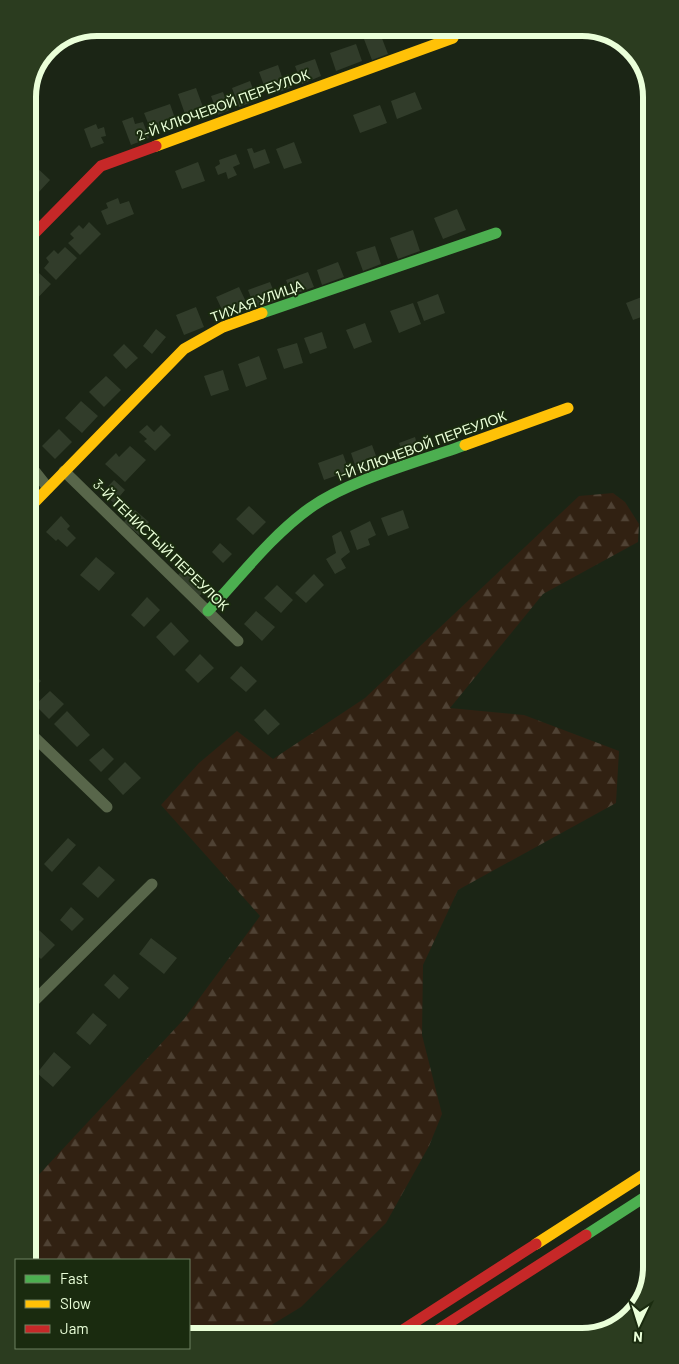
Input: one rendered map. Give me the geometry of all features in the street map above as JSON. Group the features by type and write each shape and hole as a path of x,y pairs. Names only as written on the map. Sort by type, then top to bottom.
{"street":[{"name":"2-Й КЛЮЧЕВОЙ ПЕРЕУЛОК","path":"36,232 101,166 453,38"},
{"name":"ТИХАЯ УЛИЦА","path":"36,501 184,349 222,327 496,233"},
{"name":"1-Й КЛЮЧЕВОЙ ПЕРЕУЛОК","path":"208,611 288,526 310,508 339,491 568,408"},
{"name":"3-Й ТЕНИСТЫЙ ПЕРЕУЛОК","path":"64,471 238,641"},
{"path":"36,473 48,488"},
{"path":"36,740 107,807"},
{"path":"36,1000 152,884"},
{"path":"406,1328 643,1175"},
{"path":"441,1328 643,1198"}],"green space":[{"path":"613,493 625,502 639,524 638,542 543,594 450,708 524,715 619,751 616,803 458,890 423,965 422,1035 442,1114 429,1146 386,1223 301,1307 266,1328 190,1328 190,1259 36,1259 36,1178 184,1019 260,916 161,805 199,763 237,731 273,759 365,698 579,496"}],"building":[{"path":"363,36 381,36 388,54 372,60"},
{"path":"356,44 362,61 336,71 330,53"},
{"path":"315,59 321,76 302,84 295,66"},
{"path":"278,65 282,77 288,74 293,87 268,96 259,72"},
{"path":"250,81 257,100 239,107 232,88"},
{"path":"196,88 203,107 185,114 178,94"},
{"path":"223,92 230,110 218,115 211,96"},
{"path":"415,92 422,109 397,119 391,101"},
{"path":"170,104 177,124 152,133 144,113"},
{"path":"380,105 387,123 360,133 353,115"},
{"path":"133,117 135,124 143,122 149,138 131,145 122,121"},
{"path":"96,124 98,129 104,127 106,136 101,137 104,143 91,148 84,129"},
{"path":"294,142 302,163 284,169 276,149"},
{"path":"252,148 254,153 265,149 270,163 254,169 247,149"},
{"path":"236,154 240,164 233,167 237,175 228,179 226,172 218,175 215,167 220,164 219,160"},
{"path":"198,162 205,181 182,189 175,171"},
{"path":"36,167 50,180 38,193 36,191"},
{"path":"118,198 120,204 129,201 134,214 107,225 101,211 108,208 106,203"},
{"path":"457,209 466,230 443,239 434,218"},
{"path":"89,222 101,234 80,255 68,243 74,238 70,234 79,225 83,229"},
{"path":"413,230 420,251 398,259 390,238"},
{"path":"375,246 381,264 363,271 356,252"},
{"path":"65,247 77,258 56,280 44,268 49,262 46,258 54,250 58,254"},
{"path":"338,262 344,277 322,285 317,270"},
{"path":"308,272 314,287 292,295 286,280"},
{"path":"39,273 51,284 36,300 36,276"},
{"path":"270,282 277,300 255,308 248,290"},
{"path":"239,287 247,304 224,314 216,297"},
{"path":"438,294 445,313 424,321 417,302"},
{"path":"643,297 643,316 633,320 626,303"},
{"path":"413,303 421,324 399,333 390,311"},
{"path":"196,307 204,327 184,335 176,315"},
{"path":"365,323 372,342 354,349 346,330"},
{"path":"156,329 166,337 152,354 143,346"},
{"path":"322,332 327,348 310,354 304,338"},
{"path":"297,343 303,363 284,369 277,349"},
{"path":"124,344 138,358 126,369 113,355"},
{"path":"259,356 267,379 246,387 238,364"},
{"path":"223,370 229,390 211,396 204,376"},
{"path":"106,376 121,390 104,407 89,392"},
{"path":"81,401 98,416 82,433 65,418"},
{"path":"147,425 154,432 161,425 171,435 155,451 144,441 147,439 139,432"},
{"path":"59,429 72,442 55,459 42,446"},
{"path":"415,437 418,448 403,454 399,443"},
{"path":"372,445 379,464 357,471 351,453"},
{"path":"130,446 146,460 125,482 105,464 116,453 119,457"},
{"path":"343,454 349,471 324,480 318,463"},
{"path":"114,480 125,490 114,503 102,493"},
{"path":"249,506 266,522 253,535 236,519"},
{"path":"135,510 149,522 139,535 124,522"},
{"path":"403,510 409,528 388,536 381,518"},
{"path":"61,516 70,526 67,529 76,538 67,547 58,539 56,541 46,532"},
{"path":"370,521 376,535 368,539 370,545 357,550 350,531"},
{"path":"341,531 350,552 341,559 346,568 335,574 326,559 336,553 332,536"},
{"path":"220,543 232,554 223,563 212,552"},
{"path":"96,557 115,573 99,591 80,575"},
{"path":"185,568 207,589 199,596 178,575"},
{"path":"314,574 324,585 306,603 295,593"},
{"path":"277,585 293,600 281,613 264,598"},
{"path":"147,597 160,610 144,627 131,615"},
{"path":"256,611 275,627 262,641 244,624"},
{"path":"171,622 189,641 174,656 156,637"},
{"path":"200,654 214,668 198,683 185,670"},
{"path":"241,666 257,681 246,692 230,678"},
{"path":"36,676 41,681 36,686"},
{"path":"50,691 64,704 49,719 36,704"},
{"path":"265,709 280,724 268,735 254,720"},
{"path":"67,711 90,735 77,747 54,724"},
{"path":"103,748 114,759 101,772 89,760"},
{"path":"125,762 141,778 123,795 108,779"},
{"path":"68,838 76,845 52,872 44,864"},
{"path":"99,866 115,880 98,898 82,884"},
{"path":"71,907 84,919 72,931 60,920"},
{"path":"39,930 55,945 41,959 36,954 36,933"},
{"path":"151,938 177,958 164,974 139,954"},
{"path":"114,974 129,988 119,999 104,985"},
{"path":"93,1013 107,1025 90,1045 76,1033"},
{"path":"54,1052 71,1067 53,1087 37,1073"}],"traffic: fast":[{"path":"262,313 496,233"},
{"path":"208,611 269,543 310,508 326,498 364,480 465,445"},
{"path":"586,1235 643,1198"}],"traffic: slow":[{"path":"156,146 453,38"},
{"path":"36,501 184,349 223,327 262,313"},
{"path":"465,445 568,408"},
{"path":"536,1244 643,1175"}],"traffic: jam":[{"path":"36,232 101,166 156,146"},
{"path":"441,1328 586,1235"},
{"path":"406,1328 536,1244"}]}
